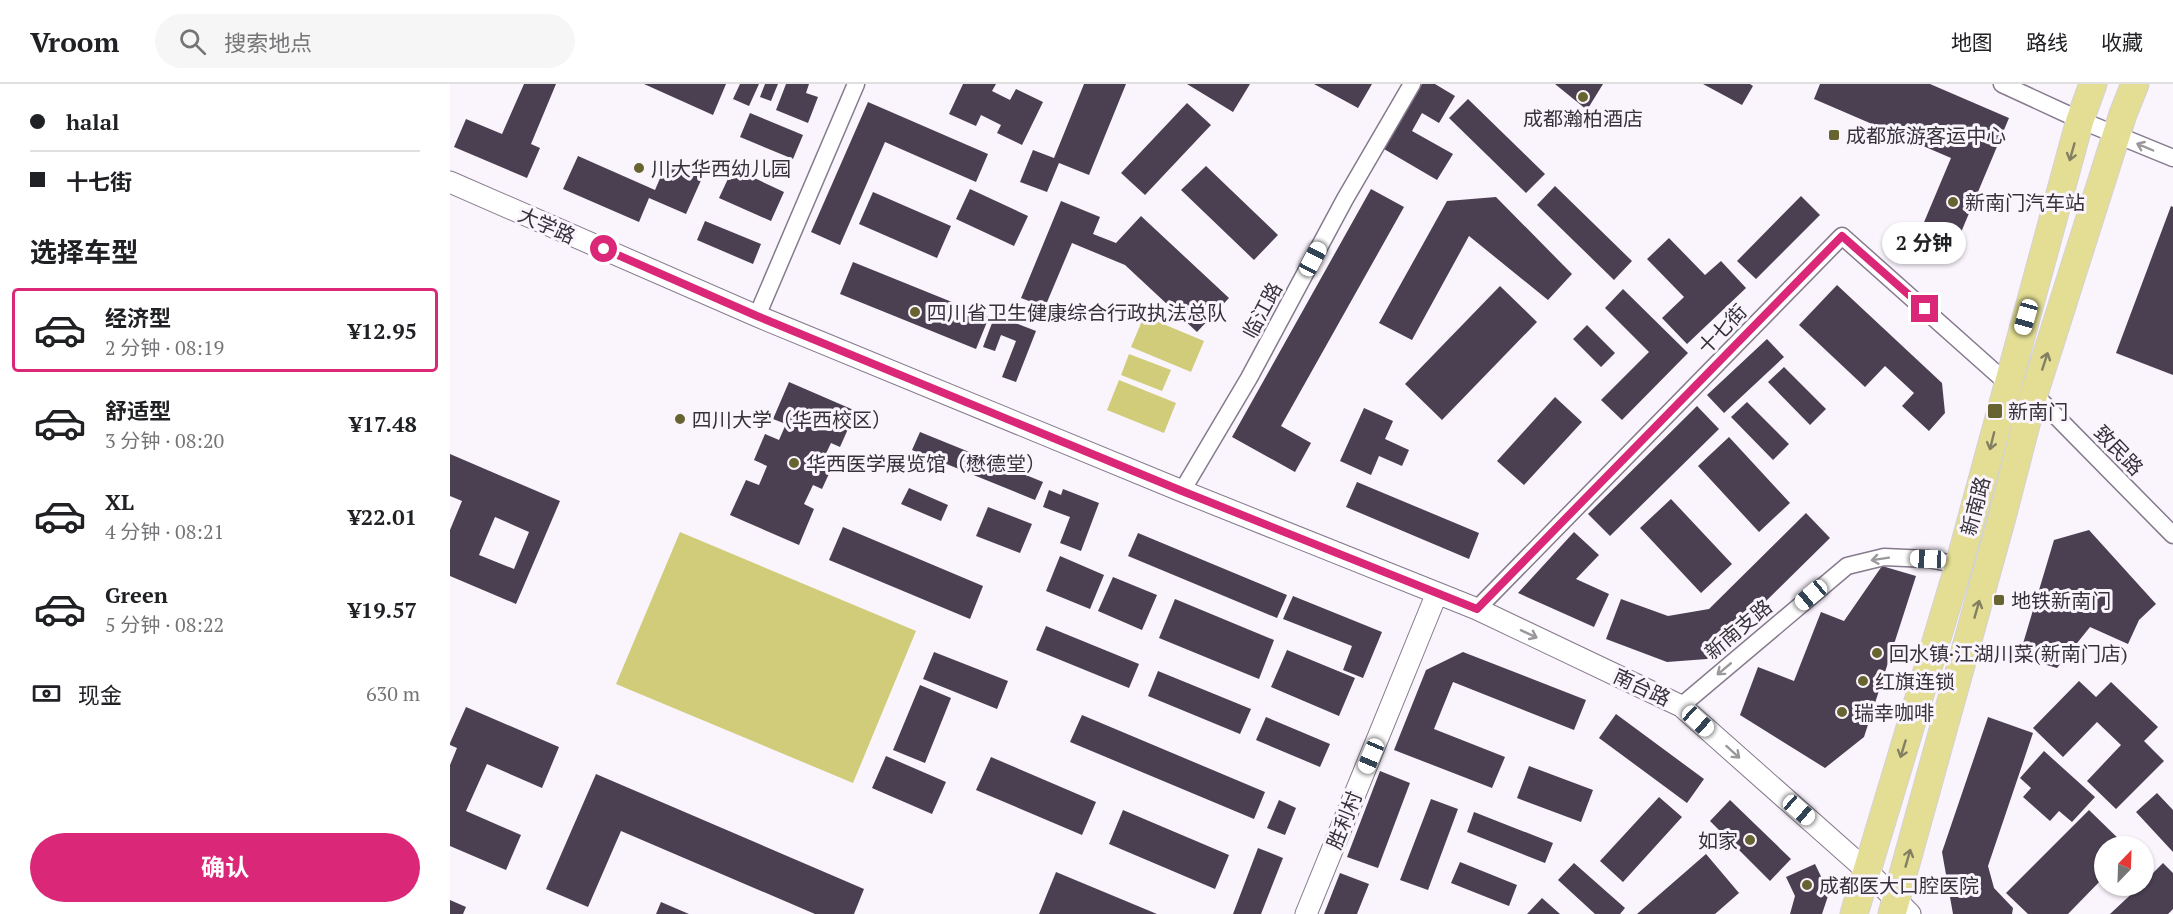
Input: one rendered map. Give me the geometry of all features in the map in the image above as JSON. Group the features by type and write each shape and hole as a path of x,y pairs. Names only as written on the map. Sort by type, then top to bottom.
{"main road":[{"name":"新南路","path":"1899,909 2034,394 2120,124 2135,84"},
{"name":"新南路","path":"1854,914 1959,565 2007,383 2087,100"}],"street":[{"path":"757,316 856,84"},
{"name":"临江路","path":"1182,491 1249,378 1345,200 1412,84"},
{"path":"2002,84 2087,100 2173,158"},
{"name":"大学路","path":"450,182 757,316 1182,491 1477,609"},
{"name":"十七街","path":"1477,609 1842,236 2007,383"},
{"name":"致民路","path":"2034,394 2173,535"},
{"name":"新南支路","path":"1681,706 1847,566 1884,557 1928,559 1959,565"},
{"name":"胜利村","path":"1306,914 1437,593"},
{"name":"南台路","path":"1477,609 1681,706 1866,870 1899,909"}],"shaded area":[{"path":"1144,316 1204,341 1191,372 1131,347"},
{"path":"1129,354 1171,370 1162,391 1121,375"},
{"path":"1119,380 1176,403 1164,433 1107,410"},
{"path":"680,532 916,631 853,783 616,684"}],"pier":[{"path":"2140,84 2173,84 2173,100 2142,87"}],"building":[{"path":"524,84 556,84 531,144 540,148 527,178 454,147 466,119 502,134"},
{"path":"644,84 726,84 713,115"},
{"path":"740,84 759,84 749,106 733,99"},
{"path":"765,84 778,84 771,101 760,97"},
{"path":"786,84 809,84 806,93 818,97 808,123 776,110"},
{"path":"963,84 996,84 992,91 1010,100 1016,89 1043,102 1022,145 997,133 1001,125 981,115 976,126 949,114"},
{"path":"1084,84 1126,84 1089,175 1059,163 1047,192 1020,182 1033,150 1054,158"},
{"path":"1187,84 1250,84 1233,112"},
{"path":"1314,84 1372,84 1358,108"},
{"path":"1422,84 1435,84 1455,96 1439,123 1422,113 1412,131 1453,154 1437,180 1384,149"},
{"name":"成都瀚柏酒店","path":"1555,84 1603,84 1587,110"},
{"path":"1703,84 1750,84 1753,86 1742,105"},
{"name":"新南门汽车站","path":"1820,84 1930,84 2009,118 1949,261 1914,246 1951,158 1814,99"},
{"path":"1468,99 1545,174 1526,193 1449,118"},
{"path":"868,102 988,154 976,182 885,142 840,245 811,232"},
{"path":"1187,103 1211,125 1145,195 1121,173"},
{"path":"750,113 803,135 793,159 740,137"},
{"path":"578,156 655,190 667,162 702,178 686,214 649,198 639,222 563,189"},
{"path":"1206,166 1278,235 1254,260 1181,190"},
{"path":"733,168 784,192 771,221 719,198"},
{"path":"1555,186 1632,261 1614,280 1537,205"},
{"path":"970,189 1028,216 1014,246 956,219"},
{"path":"1371,189 1404,207 1281,426 1311,443 1295,472 1232,437"},
{"path":"873,192 951,226 937,258 859,224"},
{"path":"1801,196 1820,215 1756,279 1737,261"},
{"path":"1496,197 1572,274 1548,300 1469,236 1412,340 1379,323 1447,201"},
{"path":"1061,201 1100,217 1093,234 1116,243 1141,216 1229,298 1197,332 1125,265 1072,243 1045,307 1021,298"},
{"path":"2171,206 2173,207 2173,375 2116,353"},
{"path":"705,221 761,244 753,264 697,240"},
{"path":"1669,238 1705,275 1721,261 1746,288 1687,344 1662,318 1684,297 1647,259"},
{"path":"853,262 989,317 976,349 840,294"},
{"path":"1837,285 1942,383 1945,413 1929,431 1902,406 1914,393 1885,366 1865,387 1799,325"},
{"path":"1500,286 1537,322 1442,420 1405,384"},
{"path":"1623,289 1688,353 1622,420 1601,400 1649,352 1605,308"},
{"path":"995,315 1036,331 1016,382 1002,377 1016,341 1001,335 995,351 983,347"},
{"path":"1587,325 1615,353 1601,367 1573,339"},
{"path":"1767,339 1784,357 1724,413 1707,395"},
{"path":"1784,367 1826,409 1810,425 1768,382"},
{"name":"华西医学展览馆（懋德堂）","path":"789,382 856,411 840,447 831,443 823,460 833,465 822,489 813,485 804,504 814,509 799,545 730,515 746,480 759,485 767,466 754,460 765,434 779,440 786,424 773,419"},
{"path":"1555,397 1582,422 1524,485 1497,461"},
{"path":"1747,402 1789,444 1773,460 1731,417"},
{"path":"1697,406 1719,429 1610,536 1588,514"},
{"path":"1364,408 1393,421 1385,439 1409,450 1402,466 1379,456 1371,475 1340,461"},
{"path":"920,432 1043,482 1035,500 912,450"},
{"path":"1729,437 1790,503 1759,532 1698,466"},
{"path":"450,454 560,501 516,604 450,576 450,530 462,501 450,496","holes":["495,517 529,532 514,569 479,555"]},
{"path":"1357,482 1479,533 1469,559 1346,507"},
{"path":"909,488 948,505 941,521 901,504"},
{"path":"1063,489 1099,503 1081,551 1060,543 1070,517 1043,507 1049,490 1061,495"},
{"path":"1671,499 1732,564 1701,593 1640,528"},
{"path":"988,507 1032,524 1020,553 976,536"},
{"path":"1806,513 1830,538 1707,659 1667,662 1606,639 1621,599 1668,616 1709,609"},
{"path":"843,527 983,586 970,619 829,560"},
{"path":"2089,530 2156,604 2139,620 2128,644 2090,627 2057,668 2019,657 2054,540"},
{"path":"1574,532 1599,555 1576,579 1609,594 1594,627 1518,593"},
{"path":"1138,533 1287,595 1277,618 1128,556"},
{"path":"1060,556 1104,575 1090,609 1046,591"},
{"path":"1882,566 1916,576 1864,737 1825,768 1740,715 1758,667 1794,681 1821,612 1844,621"},
{"path":"1113,577 1157,595 1142,630 1098,611"},
{"path":"1293,596 1382,632 1363,678 1343,670 1352,646 1283,619"},
{"path":"1175,599 1274,640 1259,679 1159,638"},
{"path":"1046,626 1139,664 1129,688 1036,650"},
{"path":"1287,650 1355,678 1339,716 1271,687"},
{"path":"934,652 1008,681 997,709 923,679"},
{"path":"1463,652 1586,700 1574,730 1453,682 1434,729 1505,757 1492,788 1394,750 1426,670"},
{"path":"1158,671 1251,709 1240,734 1148,696"},
{"path":"2079,681 2096,697 2111,682 2158,727 2144,741 2164,761 2116,809 2087,781 2121,745 2097,722 2063,757 2033,728"},
{"path":"920,685 951,698 925,763 893,750"},
{"path":"466,707 559,747 542,788 487,764 466,811 521,835 506,870 450,846 450,765 457,748 450,743"},
{"path":"1616,714 1704,779 1687,803 1599,738"},
{"path":"1082,715 1265,792 1254,819 1070,742"},
{"path":"1266,717 1330,744 1320,767 1256,740"},
{"path":"1988,717 2033,733 1988,866 1994,888 2013,908 2012,914 1953,914 1942,852"},
{"path":"2044,751 2095,797 2072,822 2059,811 2050,821 2023,797 2031,788 2020,778"},
{"path":"886,756 946,782 932,814 872,788"},
{"path":"991,757 1096,802 1082,835 976,790"},
{"path":"1529,766 1593,790 1581,822 1517,798"},
{"path":"1380,771 1410,783 1378,868 1347,857"},
{"path":"596,774 864,889 854,914 815,914 621,831 588,907 546,889"},
{"path":"2157,793 2173,810 2173,852 2136,812"},
{"path":"1659,797 1682,817 1623,882 1600,861"},
{"path":"1431,799 1458,809 1428,890 1400,880"},
{"path":"1279,800 1296,808 1285,835 1267,828"},
{"name":"如家","path":"1730,800 1791,859 1770,881 1710,821"},
{"path":"1123,810 1229,855 1215,889 1109,844"},
{"path":"2089,810 2116,836 2094,836 2094,887 2068,914 2028,914 2006,893"},
{"path":"1474,812 1553,843 1545,863 1467,832"},
{"path":"1258,848 1283,858 1261,914 1233,914"},
{"path":"1706,854 1739,893 1715,914 1637,914"},
{"path":"1460,862 1517,885 1509,906 1451,883"},
{"path":"1574,863 1625,908 1620,914 1595,914 1558,880"},
{"path":"2163,863 2173,873 2173,909 2168,914 2110,914 2129,896 2154,896 2154,872"},
{"name":"成都医大口腔医院","path":"1815,864 1829,893 1822,914 1790,914 1795,896 1786,877"},
{"path":"1056,872 1157,914 1039,914"},
{"path":"1340,873 1369,884 1357,914 1324,914"},
{"path":"1542,898 1560,914 1527,914"},
{"path":"450,900 466,907 463,914 450,914"},
{"path":"661,902 689,914 656,914"}],"place":[{"name":"成都瀚柏酒店","path":"1583,97"},
{"name":"成都旅游客运中心","path":"1834,135"},
{"name":"川大华西幼儿园","path":"639,168"},
{"name":"新南门汽车站","path":"1953,202"},
{"name":"四川省卫生健康综合行政执法总队","path":"915,312"},
{"name":"新南门","path":"1995,411"},
{"name":"四川大学（华西校区）","path":"680,419"},
{"name":"华西医学展览馆（懋德堂）","path":"794,463"},
{"name":"地铁新南门","path":"1999,600"},
{"name":"回水镇·江湖川菜(新南门店)","path":"1877,653"},
{"name":"红旗连锁","path":"1863,681"},
{"name":"瑞幸咖啡","path":"1842,712"},
{"name":"如家","path":"1750,840"},
{"name":"成都医大口腔医院","path":"1807,885"}],"route":[{"path":"604,249 757,316 1182,491 1477,609 1842,236 1925,309"}]}
